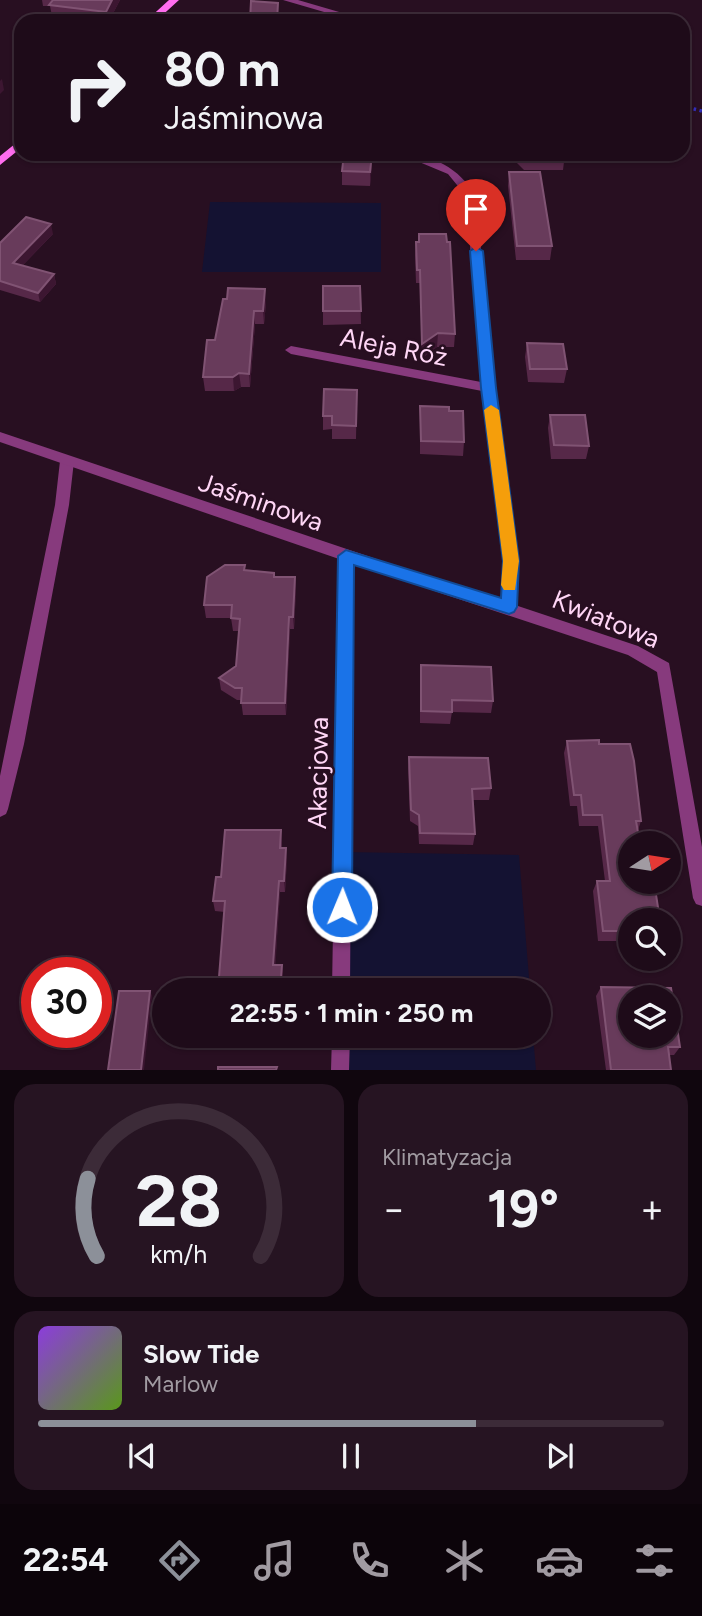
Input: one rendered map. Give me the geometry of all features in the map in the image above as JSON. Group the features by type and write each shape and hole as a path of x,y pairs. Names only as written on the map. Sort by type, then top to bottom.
{"main road":[{"path":"159,14 174,0"},
{"path":"0,162 14,149"}],"street":[{"path":"288,0 339,14"},
{"path":"319,14 321,9"},
{"name":"Aleja Róż","path":"427,161 443,166 462,178 471,196 488,388 511,561 509,607"},
{"name":"Aleja Róż","path":"291,350 488,388"},
{"name":"Jaśminowa","path":"0,437 346,556 509,607"},
{"path":"0,809 16,744 62,505 67,461"},
{"name":"Akacjowa","path":"341,978 346,556"},
{"name":"Kwiatowa","path":"509,607 633,650 664,668 702,898"},
{"path":"340,1070 341,1048"}],"shaded area":[{"path":"210,202 381,203 381,272 202,272"},
{"path":"343,852 519,855 529,978 341,978"},
{"path":"341,1048 534,1048 536,1070 340,1070"}],"building":[{"path":"53,0 112,0 106,12 49,5"},
{"path":"251,1 278,3 277,14 250,14"},
{"path":"343,161 371,161 370,172 342,171"},
{"path":"509,172 540,172 552,246 517,246"},
{"path":"26,217 51,224 13,263 54,274 38,293 0,281 0,243"},
{"path":"419,234 446,234 447,242 450,242 455,334 438,333 422,344 420,270 417,270 416,242 419,242"},
{"path":"323,286 360,286 361,311 323,311"},
{"path":"228,288 265,289 263,311 254,311 249,374 203,377 207,340 215,340 223,299 227,299"},
{"path":"527,343 563,344 567,369 530,369"},
{"path":"324,389 357,390 356,426 332,425 332,416 323,416"},
{"path":"420,406 449,407 449,411 463,411 464,442 421,441"},
{"path":"550,415 585,415 589,446 554,445"},
{"path":"225,565 245,565 244,570 274,573 274,577 295,577 293,617 289,617 285,703 241,703 242,688 235,688 219,678 236,666 240,619 231,618 232,605 204,605 207,577"},
{"path":"421,665 491,667 493,701 452,700 452,712 421,711"},
{"path":"599,740 599,744 630,744 641,821 636,821 638,831 618,831 618,894 656,894 658,908 618,908 618,931 603,931 597,881 610,881 602,815 583,815 581,795 574,795 567,741"},
{"path":"409,757 488,758 491,788 472,789 475,834 420,833 419,815 411,810"},
{"path":"225,830 281,830 280,848 286,848 284,881 279,881 273,965 282,965 281,978 219,978 225,901 213,901 216,877 221,877"},
{"path":"601,987 618,987 618,1048 668,1048 671,1070 611,1070"},
{"path":"119,991 150,991 141,1070 108,1070"},
{"path":"218,1067 277,1067 276,1070 218,1070"}],"slow traffic":[{"path":"491,410 511,561 510,585"}],"route":[{"path":"342,907 346,556 509,607 511,561 488,388 476,251"}]}
